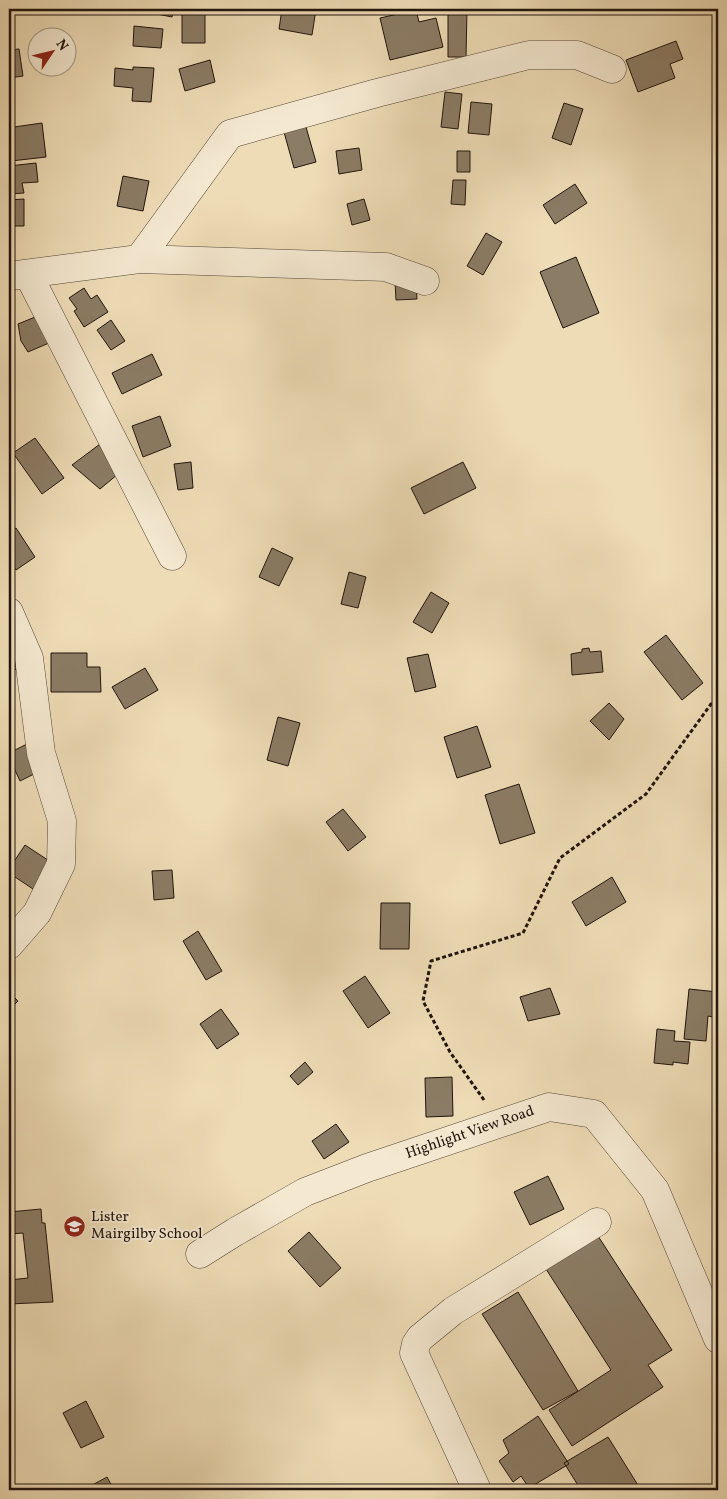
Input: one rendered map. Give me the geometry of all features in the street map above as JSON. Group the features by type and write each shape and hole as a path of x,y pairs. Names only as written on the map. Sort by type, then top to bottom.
{"street":[{"path":"138,259 230,134 377,93 529,55 577,55 612,69"},
{"path":"172,556 18,275 138,259 386,267 425,281"},
{"path":"9,612 29,658 41,753 62,822 61,864 37,913 9,945"},
{"name":"Highlight View Road","path":"200,1254 305,1192 367,1168 549,1106 594,1114 655,1190 718,1339"},
{"path":"477,1490 414,1353 416,1344 420,1338 453,1311 597,1222"}],"path":[{"path":"501,1123 450,1052 423,1001 431,961 523,933 560,858 646,794 711,704 718,701"}],"building":[{"path":"138,9 174,9 172,17"},
{"path":"282,9 316,9 312,35 279,29"},
{"path":"416,10 419,22 436,18 443,47 390,60 380,18"},
{"path":"448,10 467,10 466,57 448,57"},
{"path":"182,12 205,12 205,43 182,43"},
{"path":"134,26 163,29 161,48 133,46"},
{"path":"676,41 683,59 670,64 675,78 638,92 626,60"},
{"path":"19,49 23,76 9,78 9,50"},
{"path":"210,60 215,82 185,91 179,69"},
{"path":"133,67 154,68 151,102 132,101 133,88 114,86 115,68 133,70"},
{"path":"445,92 462,94 458,129 441,127"},
{"path":"471,102 492,104 489,135 468,133"},
{"path":"564,103 583,109 571,145 552,138"},
{"path":"9,116 13,116 14,127 42,123 46,157 11,161 11,155 9,156"},
{"path":"304,120 316,162 294,168 282,125"},
{"path":"359,148 362,170 339,174 336,151"},
{"path":"457,151 470,151 470,172 457,172"},
{"path":"36,163 38,182 22,183 24,193 9,194 9,166"},
{"path":"123,176 149,181 143,211 117,206"},
{"path":"453,180 466,180 465,205 451,204"},
{"path":"575,184 587,203 555,224 543,205"},
{"path":"24,199 24,226 9,226 9,200"},
{"path":"364,199 370,220 352,225 347,204"},
{"path":"486,233 502,242 483,275 467,266"},
{"path":"576,257 599,313 563,328 540,272"},
{"path":"416,281 417,299 396,300 395,282"},
{"path":"84,288 91,299 97,295 108,312 84,327 74,311 77,309 69,298"},
{"path":"45,313 56,340 28,352 21,341 18,324"},
{"path":"111,320 125,341 111,350 97,330"},
{"path":"152,354 162,375 122,394 112,373"},
{"path":"160,416 171,446 143,457 132,426"},
{"path":"35,438 64,478 42,494 13,453"},
{"path":"100,444 124,469 100,489 72,465"},
{"path":"191,462 193,488 178,490 174,464"},
{"path":"463,462 476,488 424,514 411,488"},
{"path":"16,528 35,557 16,570 9,559 9,533"},
{"path":"272,548 293,558 279,586 259,577"},
{"path":"349,572 366,577 358,608 341,604"},
{"path":"431,592 449,603 432,633 413,622"},
{"path":"666,635 703,683 682,700 644,652"},
{"path":"11,648 17,669 9,671 9,649"},
{"path":"589,648 590,652 601,651 603,672 572,675 571,654 582,652 582,649"},
{"path":"51,653 87,653 87,667 100,667 101,692 51,692"},
{"path":"428,654 436,687 415,692 407,658"},
{"path":"145,668 158,690 125,709 112,687"},
{"path":"609,703 624,719 609,740 590,721"},
{"path":"278,717 300,723 288,766 267,760"},
{"path":"477,726 491,767 457,778 444,737"},
{"path":"27,744 40,771 20,781 9,753"},
{"path":"519,784 535,833 500,844 485,795"},
{"path":"343,809 366,837 348,851 326,822"},
{"path":"25,845 54,864 36,891 9,873 9,869"},
{"path":"172,870 174,898 154,900 152,871"},
{"path":"612,877 626,902 586,926 572,902"},
{"path":"381,903 410,903 409,949 380,949"},
{"path":"198,931 222,971 206,980 183,941"},
{"path":"365,976 390,1013 368,1028 343,991"},
{"path":"550,988 560,1014 528,1021 520,997"},
{"path":"689,989 718,992 718,1018 708,1016 706,1041 684,1039"},
{"path":"9,992 18,1001 9,1010"},
{"path":"221,1009 239,1034 217,1049 200,1024"},
{"path":"657,1029 675,1031 674,1041 690,1042 688,1064 673,1062 673,1065 654,1063"},
{"path":"305,1062 313,1072 298,1085 290,1076"},
{"path":"452,1077 453,1116 426,1117 425,1078"},
{"path":"336,1124 349,1142 324,1159 312,1141"},
{"path":"548,1176 564,1209 530,1225 514,1192"},
{"path":"41,1209 42,1223 45,1223 53,1302 9,1304 9,1280 28,1278 23,1233 9,1234 9,1212"},
{"path":"309,1232 341,1268 320,1287 288,1251"},
{"path":"598,1236 672,1350 648,1365 663,1387 572,1446 549,1410 611,1370 546,1269"},
{"path":"518,1292 578,1391 543,1410 482,1314"},
{"path":"86,1401 104,1437 81,1448 63,1413"},
{"path":"538,1416 569,1464 529,1488 521,1476 513,1482 499,1461 509,1453 503,1440"},
{"path":"608,1437 641,1490 581,1490 564,1463"},
{"path":"107,1477 114,1490 85,1490 85,1489"}],"place":[{"name":"Lister Mairgilby School","path":"75,1226"}]}
